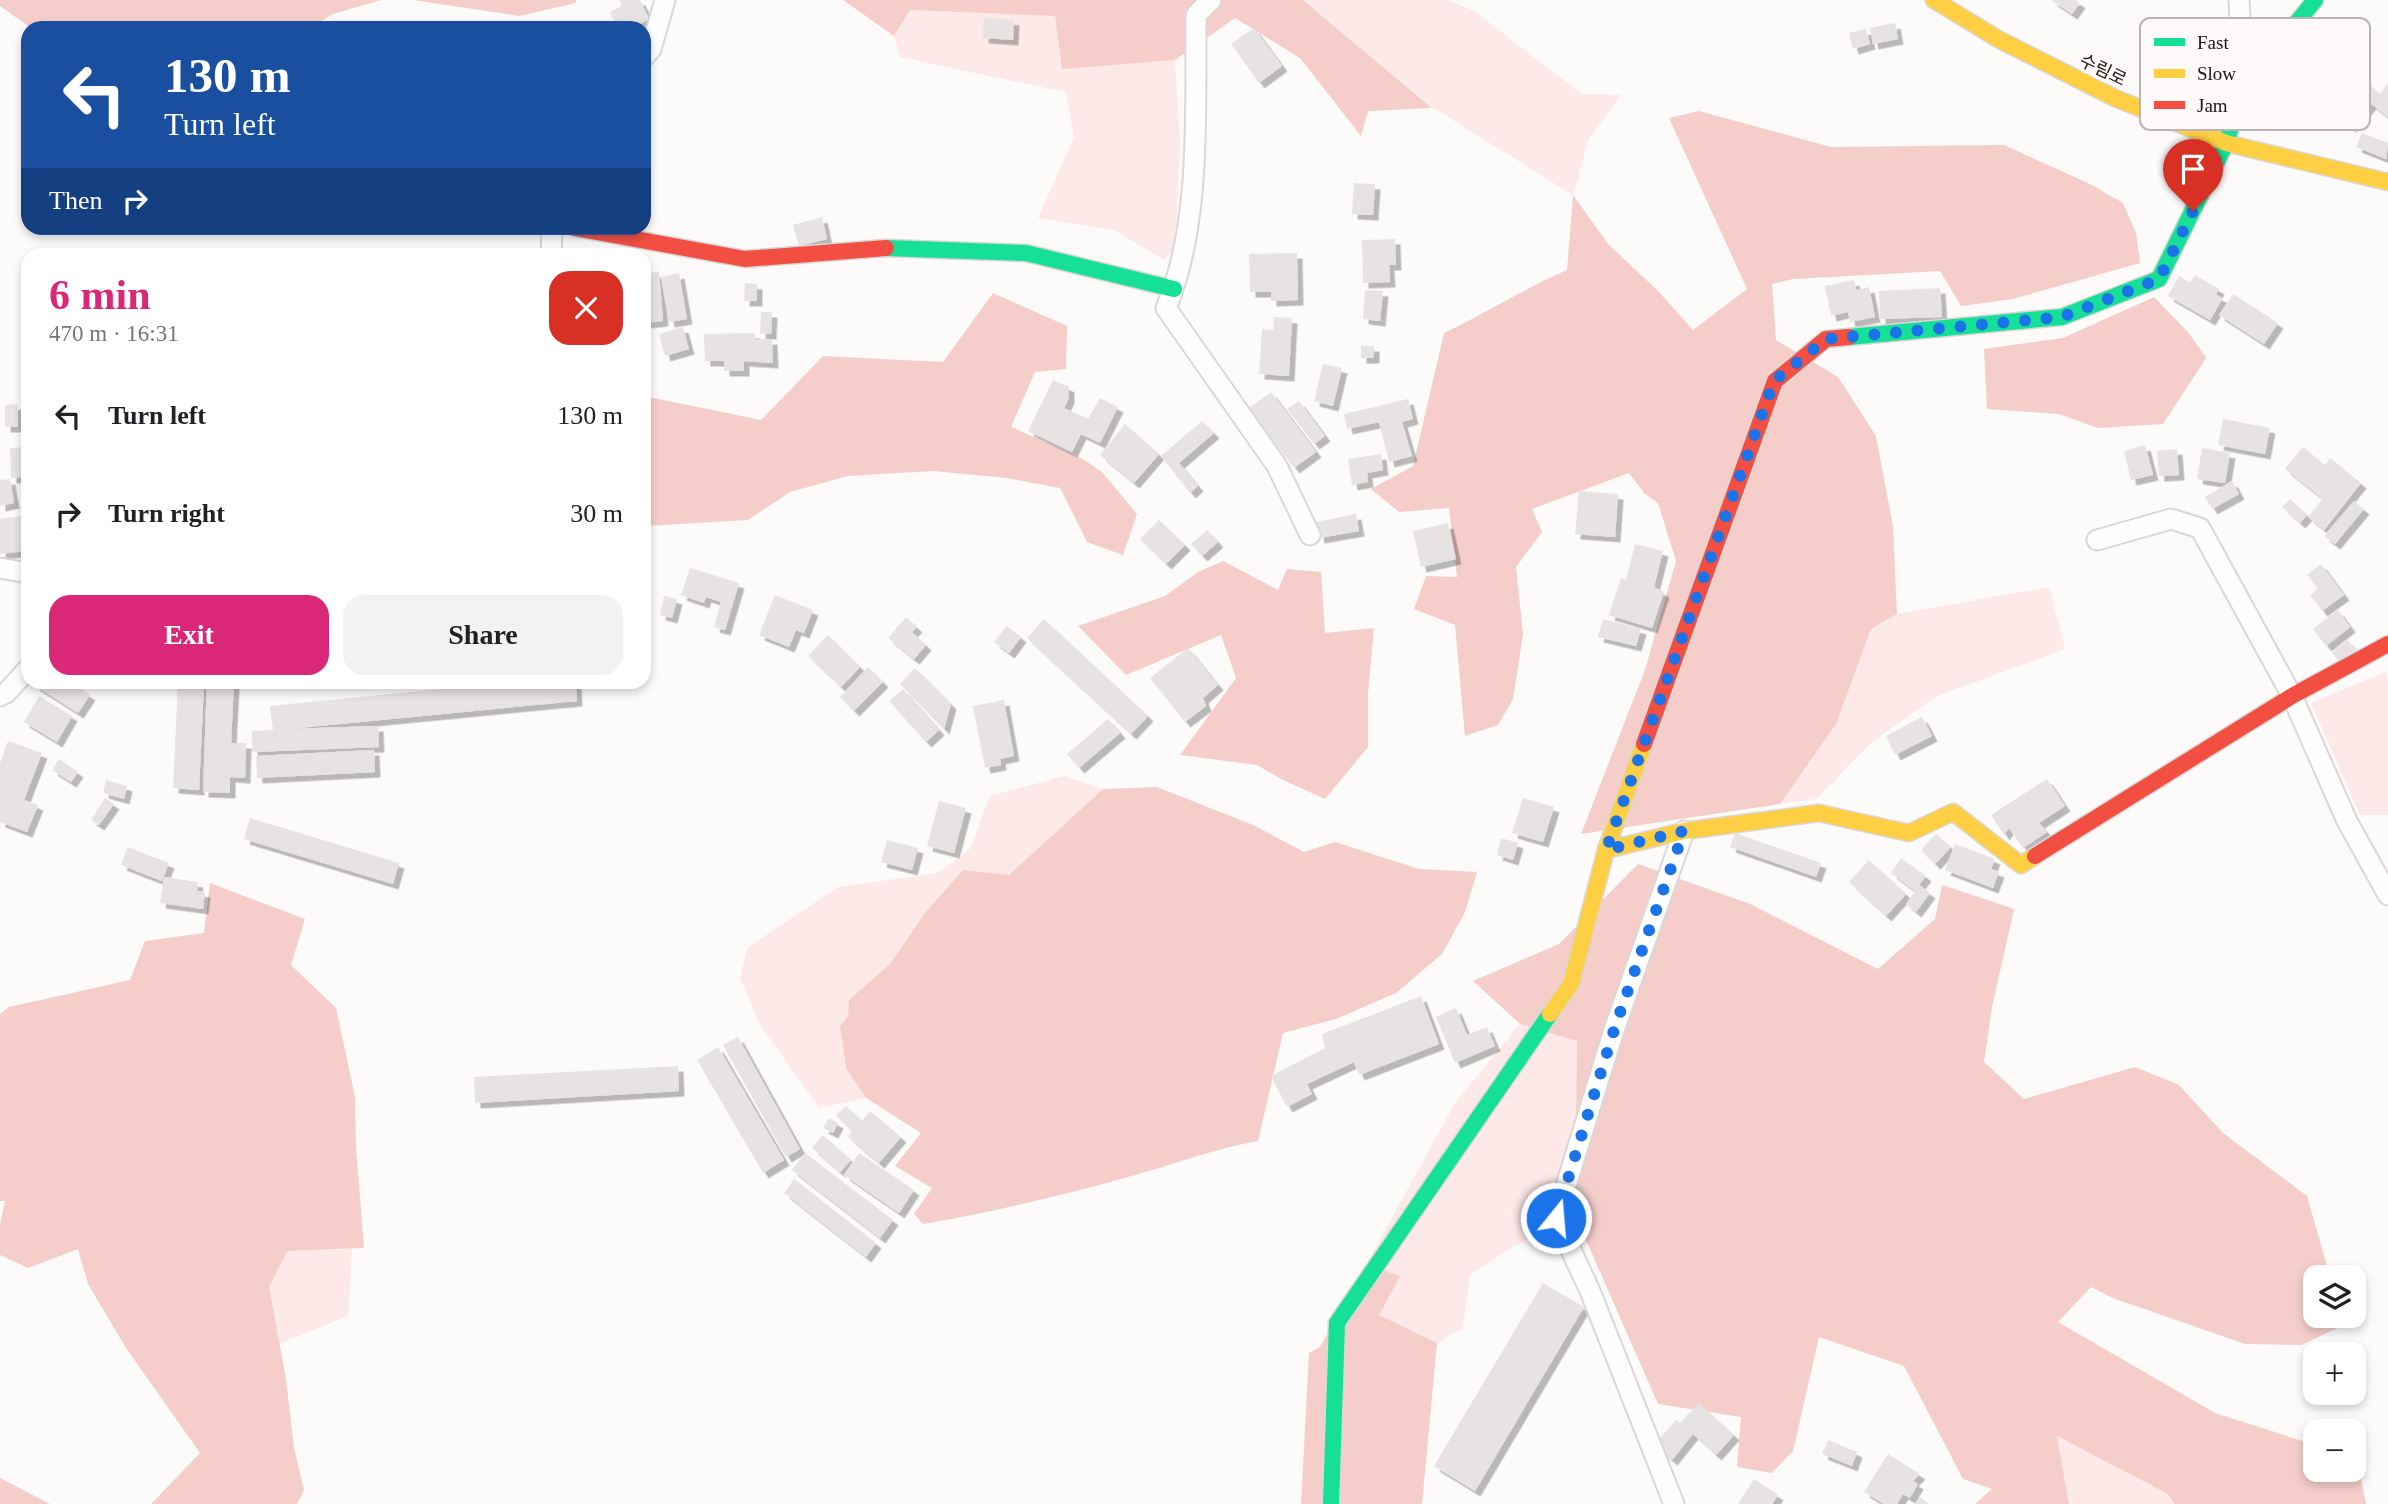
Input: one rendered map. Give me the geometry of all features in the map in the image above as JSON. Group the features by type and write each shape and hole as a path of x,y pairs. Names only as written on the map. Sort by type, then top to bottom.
{"street":[{"path":"651,50 665,0"},
{"path":"1211,0 1196,15 1195,132 1188,233 1167,308 1277,466 1310,536"},
{"name":"수림로","path":"1934,0 1997,39 2140,108"},
{"path":"2239,0 2240,18"},
{"path":"2300,18 2315,0"},
{"name":"수림로","path":"2195,130 2227,143 2388,182"},
{"path":"1331,1504 1336,1323 1572,984 1606,850 1774,381 1826,339 2062,317 2159,279 2231,130"},
{"path":"612,235 745,260 883,248 1026,253 1174,289"},
{"path":"2097,540 2171,519 2200,528 2292,696 2347,821 2388,895"},
{"path":"0,568 21,572"},
{"path":"1606,850 1684,831 1819,813 1909,833 1953,812 2021,865 2292,696 2388,643"},
{"path":"0,696 21,677"},
{"path":"1674,1504 1590,1291 1556,1218 1614,1030 1684,831"}],"shaded area":[{"path":"0,0 381,0 333,14 322,21 21,21 0,6"},
{"path":"413,0 577,0 575,3 520,16"},
{"path":"843,0 1303,0 1432,108 1368,111 1361,136 1300,58 1235,18 1175,60 1062,69 1055,16 910,10 894,36"},
{"path":"1303,0 1448,0 1474,11 1582,94 1621,95 1589,138 1573,195 1432,107"},
{"path":"910,10 1055,16 1062,68 1175,60 1180,144 1175,246 1164,260 1114,230 1038,218 1074,137 1066,92 900,57 894,36"},
{"path":"1699,111 1831,147 2004,145 2090,184 2123,203 2136,233 2140,263 2013,299 1961,306 1940,271 1793,279 1772,284 1776,340 1838,377 1876,436 1893,527 1897,614 1871,629 1836,724 1780,804 1581,834 1645,670 1676,561 1658,503 1644,493 1629,473 1532,509 1542,532 1516,567 1523,634 1513,699 1498,725 1465,736 1455,625 1414,609 1426,576 1457,577 1449,508 1399,512 1371,489 1413,466 1444,333 1567,270 1573,195 1608,244 1658,291 1693,330 1747,289 1669,118"},
{"path":"993,293 1067,326 1066,369 1035,372 1011,427 1083,459 1102,472 1137,514 1123,555 1087,542 1060,488 1007,478 933,471 848,476 790,492 748,520 651,526 651,397 761,420 823,356 943,362"},
{"path":"2154,297 2188,332 2206,358 2163,424 2098,428 2059,414 1987,409 1984,349 2063,338"},
{"path":"1223,561 1278,590 1287,569 1321,572 1325,633 1374,628 1368,694 1368,747 1325,799 1257,765 1180,755 1236,678 1221,635 1126,675 1078,626 1165,596 1198,572"},
{"path":"2049,587 2065,649 1937,696 1872,742 1816,799 1780,804 1836,724 1871,629 1897,614"},
{"path":"2385,672 2388,678 2388,815 2360,815 2311,703"},
{"path":"1064,776 1103,789 1009,875 963,870 925,913 890,964 850,1000 848,1016 840,1026 846,1067 866,1098 819,1108 759,1023 740,978 748,947 838,887 938,873 970,849 990,796"},
{"path":"1157,787 1253,825 1304,852 1335,842 1419,869 1477,872 1465,912 1442,954 1396,993 1336,1019 1283,1033 1258,1141 1051,1197 923,1224 914,1214 932,1188 895,1166 921,1133 866,1098 846,1068 840,1026 848,1016 849,1000 890,964 925,913 963,870 1009,875 1103,789"},
{"path":"1638,864 1750,904 1878,969 1935,919 1942,885 2014,909 1992,1007 1984,1062 2024,1099 2135,1067 2179,1085 2223,1133 2307,1196 2327,1265 2303,1265 2303,1328 2338,1328 2301,1345 2245,1344 2113,1298 2091,1287 2058,1322 2215,1413 2303,1441 2303,1482 2362,1482 2366,1504 2174,1504 2168,1494 2057,1436 2069,1504 1975,1504 1992,1489 1963,1479 1904,1366 1819,1337 1793,1451 1772,1473 1737,1467 1741,1417 1658,1404 1575,1215 1577,1041 1520,1024 1473,981 1559,944"},
{"path":"210,883 305,919 291,965 336,1008 355,1097 364,1248 287,1251 269,1287 286,1379 294,1448 304,1490 297,1504 151,1504 200,1453 126,1348 88,1284 78,1249 28,1268 0,1255 0,1225 5,1201 0,1201 0,1014 9,1007 130,980 145,941 204,933"},
{"path":"1520,1024 1577,1040 1575,1215 1511,1248 1470,1275 1463,1328 1437,1343 1379,1315 1366,1265 1455,1103"},
{"path":"352,1249 348,1316 279,1344 269,1287 287,1251"},
{"path":"1366,1265 1400,1276 1379,1315 1437,1343 1422,1504 1301,1504 1309,1353 1320,1347"},
{"path":"2057,1436 2168,1494 2174,1504 2069,1504"},
{"path":"0,1478 50,1504 0,1504"}],"building":[{"path":"619,0 640,0 649,19 614,21 610,12 622,6"},
{"path":"2051,0 2076,0 2080,3 2072,14"},
{"path":"984,18 1014,20 1013,40 983,38"},
{"path":"1895,23 1898,39 1873,44 1870,28"},
{"path":"1254,28 1282,66 1259,83 1231,44"},
{"path":"1866,29 1870,44 1853,49 1849,33"},
{"path":"2388,83 2388,117 2371,104 2370,85 2380,94"},
{"path":"2362,133 2388,143 2386,159 2356,147"},
{"path":"1354,183 1375,184 1373,215 1352,214"},
{"path":"822,217 827,239 799,246 793,225"},
{"path":"1395,239 1396,265 1389,265 1390,282 1363,283 1362,240"},
{"path":"1297,253 1298,300 1271,301 1271,292 1250,292 1249,254"},
{"path":"659,272 663,321 651,322 651,273"},
{"path":"679,273 687,319 669,322 661,277"},
{"path":"2195,275 2219,289 2216,295 2223,298 2210,320 2168,296 2179,276 2190,283"},
{"path":"1854,280 1856,290 1869,287 1875,317 1850,322 1848,312 1831,316 1825,286"},
{"path":"745,283 757,284 757,301 744,301"},
{"path":"1940,288 1942,317 1880,319 1879,291"},
{"path":"1365,290 1383,291 1380,321 1363,319"},
{"path":"2233,294 2278,323 2264,344 2219,315"},
{"path":"761,312 772,312 771,334 760,334"},
{"path":"1274,317 1292,318 1289,376 1259,374 1262,329 1273,330"},
{"path":"683,327 689,349 665,356 659,334"},
{"path":"755,333 755,340 772,339 773,363 744,361 744,371 724,371 724,361 705,361 704,334"},
{"path":"1361,346 1374,346 1374,358 1361,358"},
{"path":"1323,364 1342,368 1333,406 1314,401"},
{"path":"1053,380 1069,387 1069,398 1064,408 1088,419 1100,398 1118,407 1100,443 1081,434 1072,452 1028,431"},
{"path":"1271,392 1316,452 1294,468 1249,408"},
{"path":"1408,399 1413,419 1402,422 1412,456 1389,462 1379,422 1347,429 1344,414"},
{"path":"1299,401 1325,436 1314,444 1287,409"},
{"path":"18,404 18,427 5,427 5,405"},
{"path":"2223,419 2270,428 2265,454 2218,445"},
{"path":"1202,421 1214,433 1179,463 1198,486 1190,493 1161,456"},
{"path":"1125,424 1159,454 1134,483 1100,455"},
{"path":"2145,445 2153,475 2131,480 2124,451"},
{"path":"21,447 21,477 11,478 10,448"},
{"path":"2303,447 2325,465 2330,458 2361,483 2324,530 2308,517 2323,499 2285,469"},
{"path":"2202,448 2230,453 2225,483 2197,479"},
{"path":"2177,449 2179,475 2159,476 2157,451"},
{"path":"1381,454 1383,470 1367,473 1368,482 1352,485 1348,459"},
{"path":"10,479 14,503 0,506 0,480"},
{"path":"2232,481 2239,494 2212,509 2205,497"},
{"path":"1579,491 1618,494 1615,537 1575,534"},
{"path":"2290,499 2307,515 2300,523 2282,507"},
{"path":"2354,501 2364,509 2335,544 2324,536"},
{"path":"1356,514 1359,531 1319,538 1316,522"},
{"path":"21,516 21,552 0,554 0,519"},
{"path":"1159,520 1185,545 1166,564 1140,539"},
{"path":"1448,523 1456,559 1421,567 1413,531"},
{"path":"1207,530 1218,542 1202,556 1191,544"},
{"path":"1635,544 1663,551 1654,587 1664,592 1652,628 1609,615 1621,578 1626,580"},
{"path":"2321,564 2344,595 2322,611 2310,595 2318,589 2307,575"},
{"path":"690,568 739,583 725,630 714,627 721,602 706,597 704,603 681,595"},
{"path":"775,595 813,610 804,633 796,630 789,647 759,635"},
{"path":"664,596 677,599 672,618 660,615"},
{"path":"2338,610 2350,627 2326,646 2313,629"},
{"path":"906,617 917,627 912,632 926,645 914,659 888,638"},
{"path":"1044,619 1148,716 1131,734 1027,638"},
{"path":"1603,619 1641,629 1636,646 1598,637"},
{"path":"1007,626 1021,637 1009,653 994,642"},
{"path":"828,635 860,667 841,687 808,656"},
{"path":"2347,640 2357,650 2341,664 2332,653"},
{"path":"1188,648 1218,685 1203,698 1206,706 1185,722 1150,678"},
{"path":"868,667 883,682 854,711 840,697"},
{"path":"915,668 951,704 944,729 900,684"},
{"path":"40,689 81,689 90,695 78,713"},
{"path":"178,689 204,689 199,790 173,788"},
{"path":"207,689 234,689 231,743 246,743 245,778 230,777 230,793 203,792"},
{"path":"439,689 576,689 577,701 288,729 378,726 379,747 252,752 252,731 273,730 270,706"},
{"path":"903,689 939,730 926,742 889,701"},
{"path":"39,696 72,716 57,742 24,722"},
{"path":"1004,700 1014,756 1000,759 1001,765 985,768 973,706"},
{"path":"1922,717 1932,736 1895,755 1886,736"},
{"path":"1108,719 1120,733 1079,768 1067,754"},
{"path":"8,741 42,753 24,800 38,805 27,832 0,822 0,763"},
{"path":"374,750 375,772 257,778 256,756"},
{"path":"59,759 78,772 71,782 52,770"},
{"path":"2047,779 2065,806 2039,823 2047,832 2023,848 2009,828 2004,835 1991,815"},
{"path":"106,780 127,786 124,799 103,793"},
{"path":"105,798 114,804 99,825 91,820"},
{"path":"1523,798 1554,807 1543,842 1512,833"},
{"path":"939,801 966,808 954,853 927,846"},
{"path":"250,818 399,863 393,884 244,839"},
{"path":"1735,833 1821,863 1816,877 1730,847"},
{"path":"1936,834 1951,847 1935,864 1921,850"},
{"path":"1501,838 1518,843 1513,860 1497,855"},
{"path":"887,840 918,848 912,870 881,862"},
{"path":"1955,844 1995,859 1991,869 1999,872 1993,888 1945,870"},
{"path":"128,847 169,863 162,881 121,865"},
{"path":"1901,858 1926,876 1919,885 1930,893 1916,912 1906,904 1915,891 1891,873"},
{"path":"1869,860 1906,894 1886,916 1849,882"},
{"path":"164,877 198,882 197,891 205,892 203,909 160,903"},
{"path":"1421,996 1439,1044 1359,1075 1354,1062 1307,1084 1312,1094 1287,1107 1271,1076 1325,1048 1322,1034"},
{"path":"1456,1008 1467,1035 1487,1027 1495,1046 1455,1063 1436,1017"},
{"path":"738,1037 800,1149 786,1157 723,1045"},
{"path":"718,1047 784,1160 763,1173 697,1060"},
{"path":"678,1066 679,1091 475,1103 474,1077"},
{"path":"846,1106 862,1121 870,1111 901,1137 879,1163 848,1137 852,1131 836,1115"},
{"path":"829,1118 838,1123 833,1133 823,1128"},
{"path":"823,1135 851,1160 840,1172 812,1148"},
{"path":"805,1153 893,1220 880,1238 792,1170"},
{"path":"859,1153 914,1190 899,1213 844,1175"},
{"path":"794,1179 876,1243 866,1257 784,1193"},
{"path":"1543,1283 1584,1307 1475,1491 1434,1466"},
{"path":"1699,1403 1734,1435 1716,1455 1693,1434 1672,1460 1654,1445 1676,1420 1680,1423"},
{"path":"1828,1440 1857,1452 1852,1466 1822,1454"},
{"path":"1888,1454 1920,1474 1913,1481 1918,1484 1910,1498 1903,1494 1897,1504 1884,1504 1864,1492"},
{"path":"1754,1479 1778,1495 1772,1504 1738,1504"},
{"path":"1920,1497 1930,1504 1916,1504"}],"traffic: fast":[{"path":"2300,18 2315,0"},
{"path":"1849,337 2062,317 2159,279 2230,130"},
{"path":"886,248 1026,253 1174,289"},
{"path":"1331,1504 1337,1323 1550,1014"}],"traffic: slow":[{"path":"1934,0 1998,39 2140,108"},
{"path":"2194,130 2226,143 2388,182"},
{"path":"1550,1014 1571,984 1606,850 1644,744"},
{"path":"1606,850 1684,831 1819,813 1909,833 1953,812 2021,865 2035,856"}],"traffic: jam":[{"path":"613,235 745,259 886,248"},
{"path":"1644,744 1775,381 1826,339 1849,337"},
{"path":"2035,856 2292,696 2388,644"}],"route":[{"path":"1556,1218 1614,1030 1684,831 1606,850 1774,381 1826,339 2062,317 2159,279 2193,211"}]}
